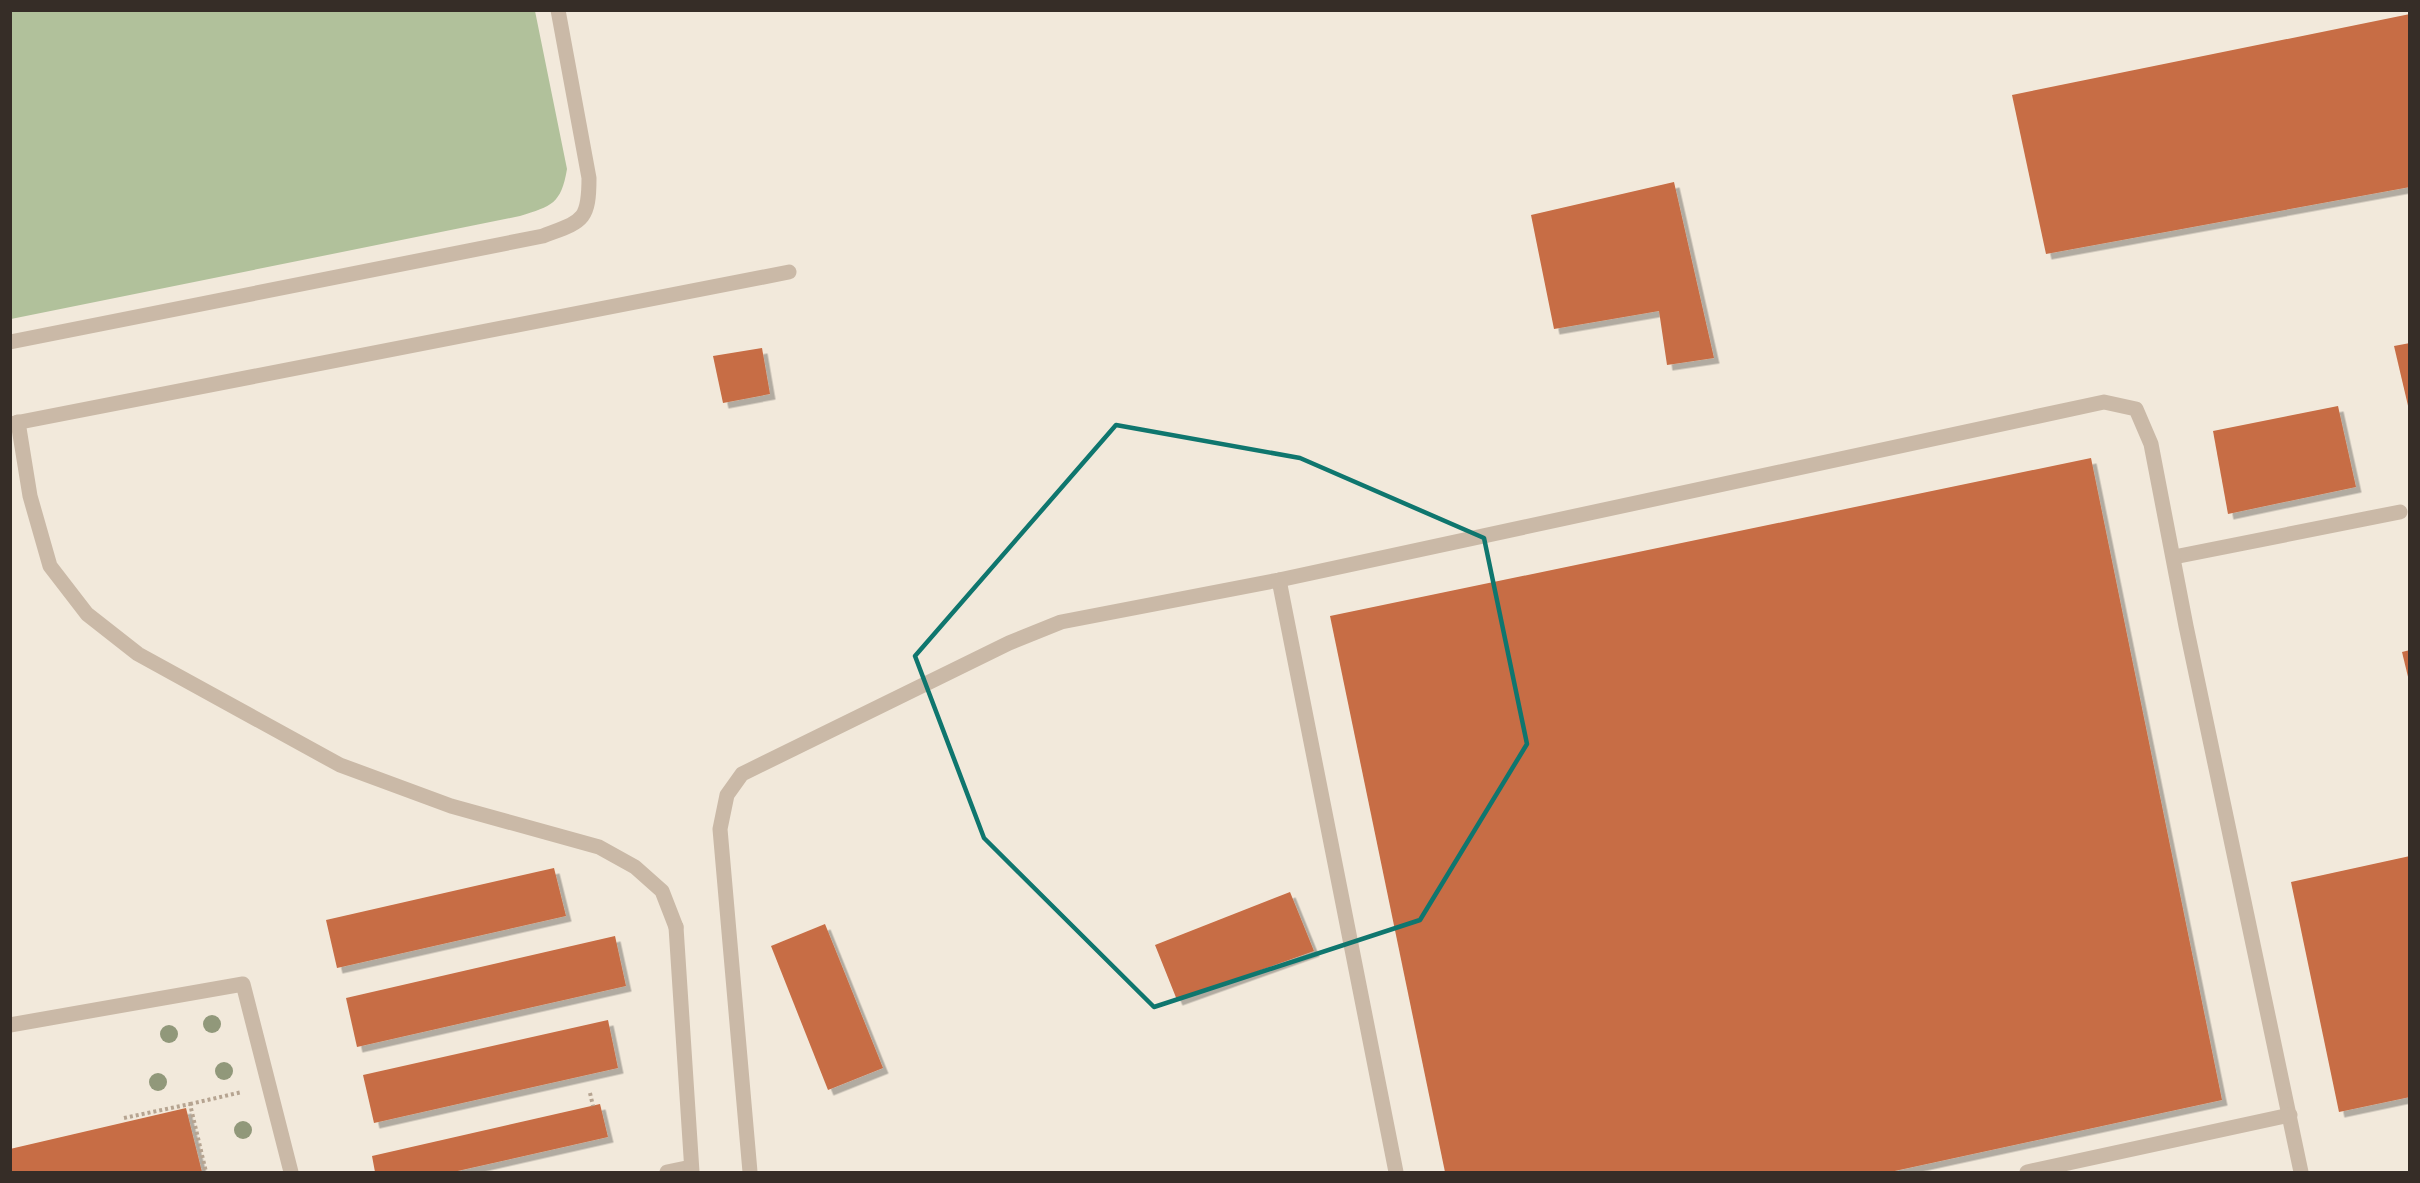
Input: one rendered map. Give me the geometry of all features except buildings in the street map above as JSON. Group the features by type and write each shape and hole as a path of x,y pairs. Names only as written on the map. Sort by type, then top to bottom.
{"street":[{"path":"10,342 543,236 576,224 589,205 589,177 558,10"},
{"path":"667,1173 692,1170 676,927 662,891 635,867 598,847 451,806 340,765 138,654 87,614 50,566 30,496 14,423 789,272"},
{"path":"750,1173 720,829 727,795 742,774 1009,643 1061,622 1279,580 2104,402 2136,409 2151,444 2186,626 2301,1173"},
{"path":"2174,557 2400,512"},
{"path":"1279,580 1396,1173"},
{"path":"10,1025 243,984 291,1173"},
{"path":"2027,1173 2290,1115"}],"path":[{"path":"124,1118 269,1086"},
{"path":"590,1093 593,1106"},
{"path":"190,1104 206,1173"}],"highlighted area":[{"path":"1116,425 1300,458 1484,538 1527,744 1420,920 1154,1007 984,838 915,656"}],"green space":[{"path":"11,10 535,11 567,169 565,181 558,197 553,202 520,216 11,319"}]}
